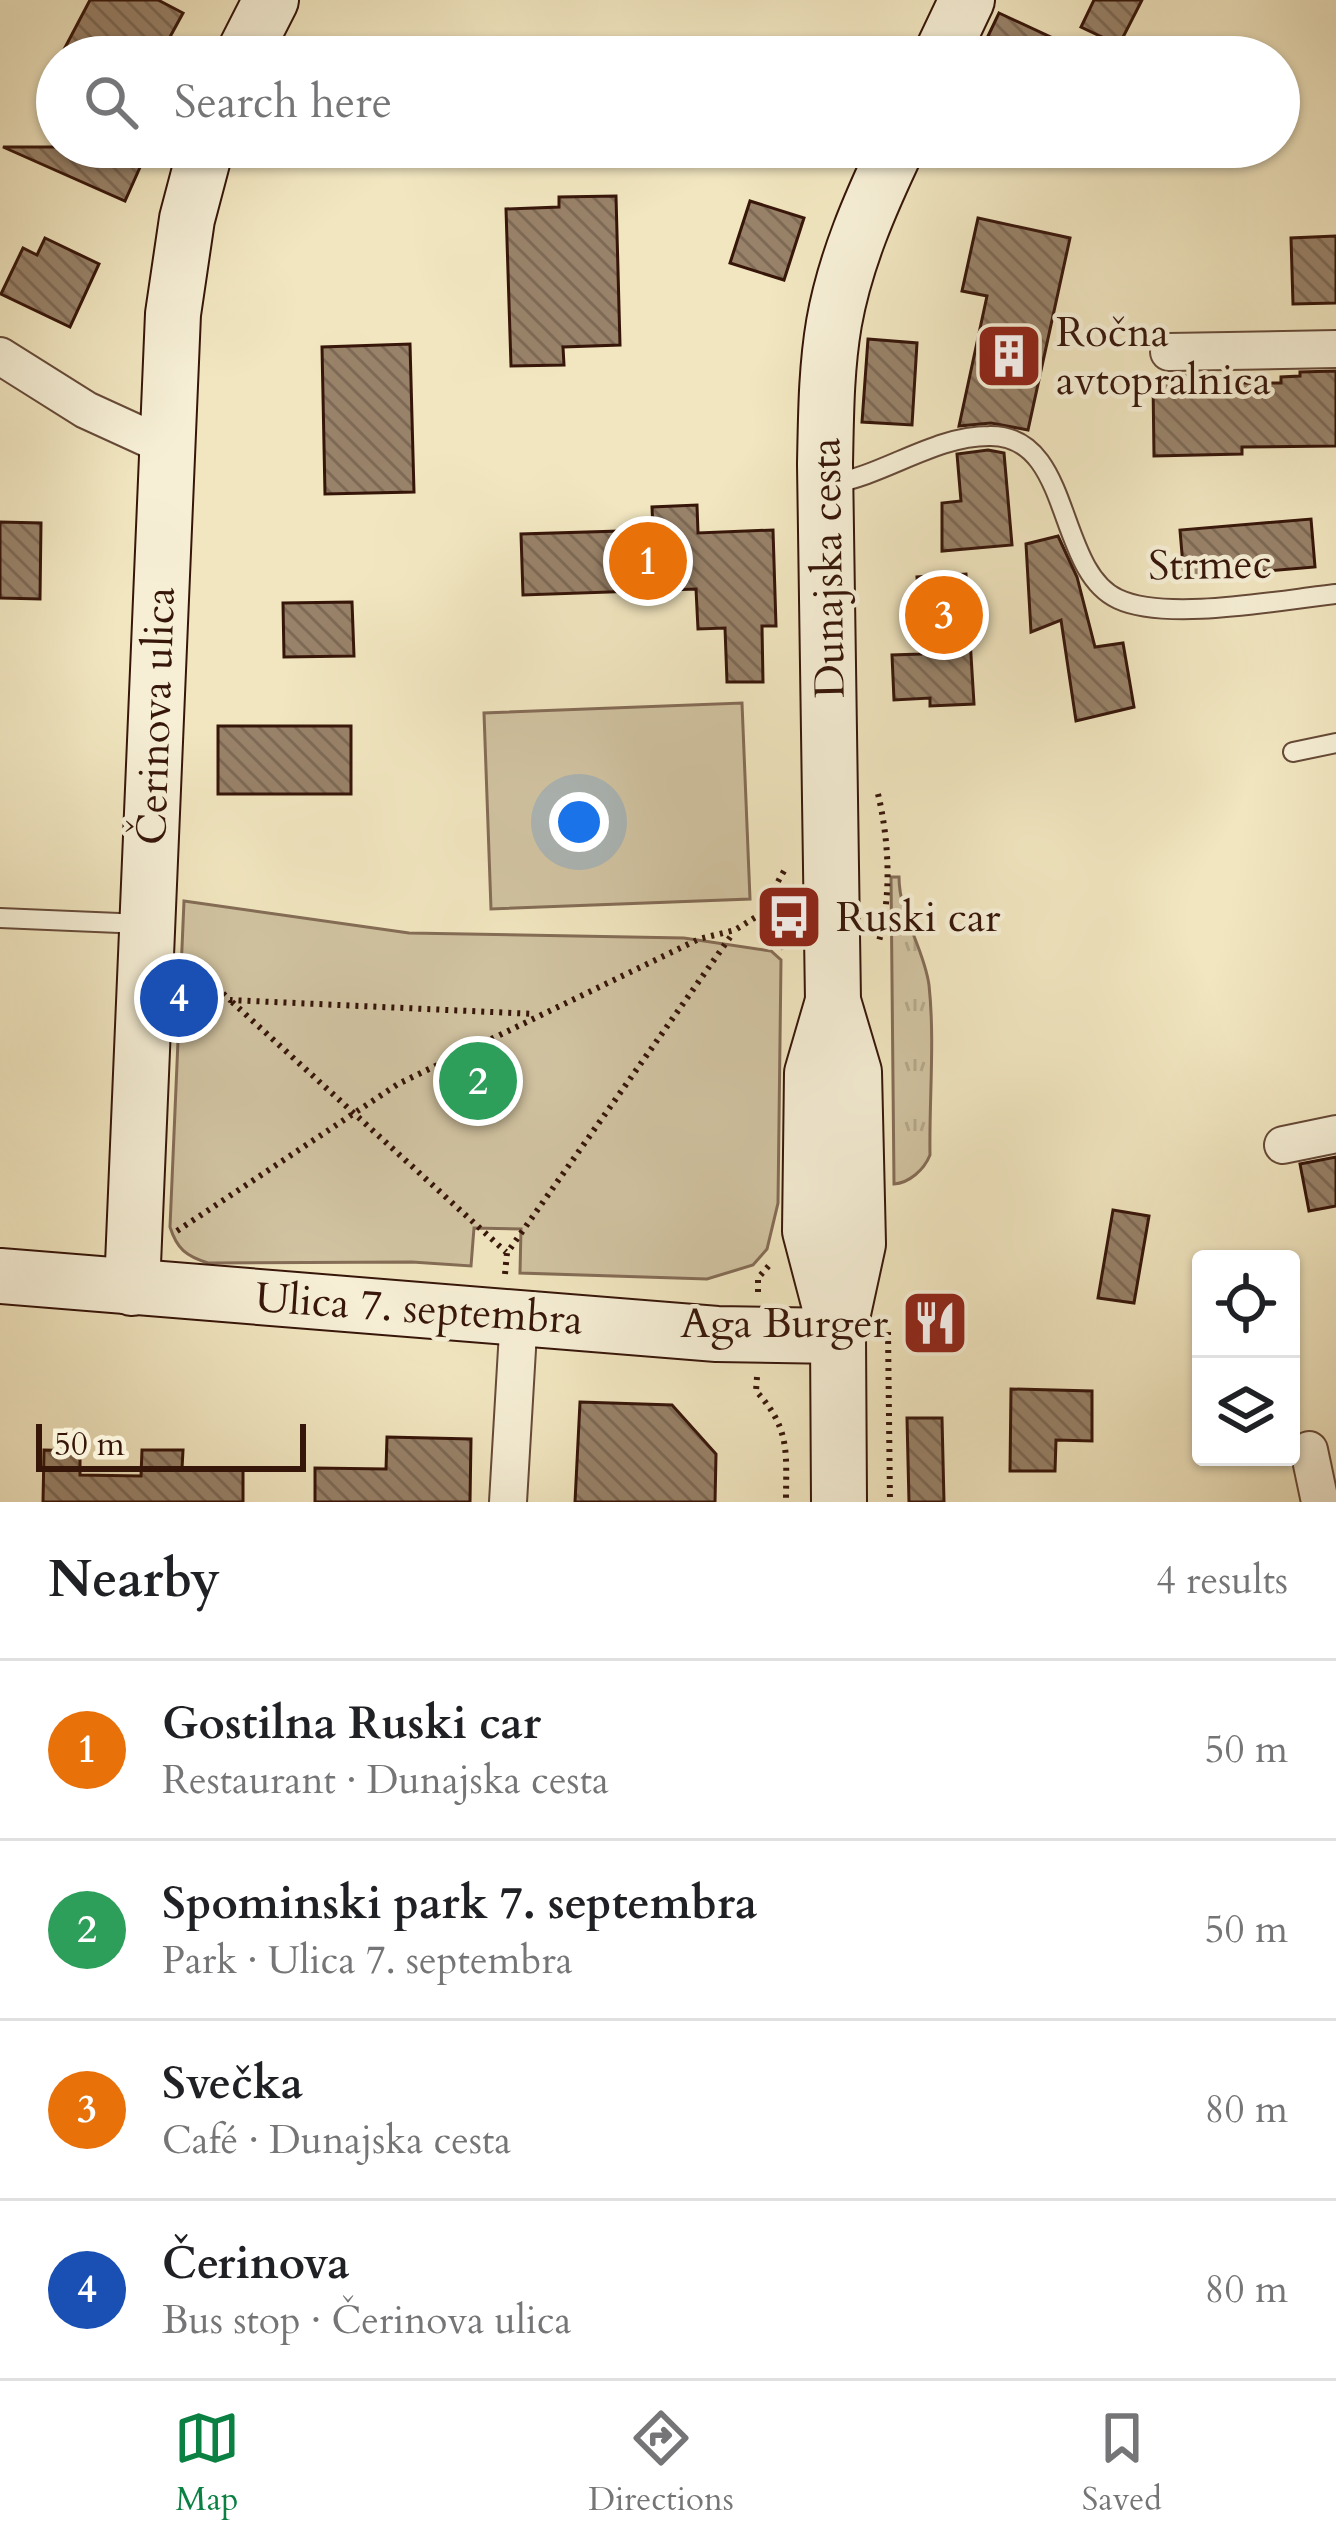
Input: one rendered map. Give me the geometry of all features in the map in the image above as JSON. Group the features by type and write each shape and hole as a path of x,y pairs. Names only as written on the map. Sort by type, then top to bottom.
{"street":[{"path":"253,36 271,0"},
{"path":"950,36 968,0"},
{"name":"Čerinova ulica","path":"133,1266 176,281 201,168"},
{"name":"Dunajska cesta","path":"839,1502 862,1330 810,1231 812,1073 833,1001 827,380 833,325 860,227 887,168"},
{"path":"1169,352 1336,349"},
{"path":"0,356 86,410 167,447"},
{"path":"1283,1144 1336,1135"},
{"name":"Ulica 7. septembra","path":"0,1276 133,1266 519,1316 717,1334 862,1330"},
{"path":"508,1502 519,1316"},
{"path":"1309,1450 1320,1502"}],"lane":[{"name":"Strmec","path":"825,484 858,479 952,442 991,435 1016,442 1045,468 1088,574 1114,598 1153,610 1336,594"},
{"path":"1293,752 1336,742"},
{"path":"0,918 148,924"}],"path":[{"path":"133,1266 398,1084 699,939 735,930 767,910"},
{"path":"148,924 507,1253 735,930"},
{"path":"230,1000 538,1014"},
{"path":"862,1330 890,1502"},
{"path":"757,1382 756,1391 784,1430 786,1502"}],"green space":[{"path":"742,703 750,899 491,909 484,713"},
{"path":"891,877 899,877 903,905 926,971 932,1027 930,1155 915,1175 894,1184"},
{"path":"184,901 409,933 684,938 771,951 781,960 778,1203 767,1249 753,1265 707,1279 520,1273 521,1229 474,1228 471,1266 208,1263 188,1254 170,1227"}],"building":[{"path":"90,0 158,0 183,13 170,36 71,36"},
{"path":"1094,0 1142,0 1124,36 1100,36 1081,27"},
{"path":"999,13 1049,36 988,36"},
{"path":"3,147 36,147 36,162"},
{"path":"50,168 140,168 125,201"},
{"path":"616,196 620,345 563,347 564,365 511,366 506,209 559,207 559,197"},
{"path":"750,201 804,218 784,280 730,263"},
{"name":"Ročna avtopralnica","path":"978,218 1070,238 1028,430 991,423 959,426 987,296 962,291"},
{"path":"1336,236 1336,303 1293,304 1291,238"},
{"path":"45,238 99,264 70,327 1,294 23,248 37,255"},
{"path":"868,339 917,343 912,425 862,422"},
{"path":"410,344 414,492 325,494 322,347"},
{"path":"1336,371 1336,446 1242,447 1242,454 1154,456 1153,382 1169,382 1169,376 1224,376 1225,383 1281,383 1281,377 1300,376 1300,372"},
{"path":"1004,453 1012,545 942,551 942,503 961,501 957,454"},
{"path":"697,505 698,533 773,530 776,626 762,626 763,682 727,682 725,628 698,629 696,589 523,595 521,534 653,530 652,507"},
{"path":"1311,519 1315,567 1184,578 1180,530"},
{"path":"0,522 41,523 40,599 0,598"},
{"path":"1058,536 1077,577 1095,647 1123,643 1134,707 1076,721 1061,620 1031,632 1026,544"},
{"path":"966,574 974,704 930,706 930,698 894,700 892,655 921,654 917,577"},
{"path":"352,602 354,656 284,657 283,603"},
{"path":"218,726 351,726 351,794 218,794"},
{"path":"1336,1157 1336,1206 1309,1211 1300,1164"},
{"path":"1113,1210 1149,1216 1134,1303 1098,1298"},
{"path":"919,1305 951,1305 951,1342 920,1343"},
{"path":"1011,1389 1092,1391 1092,1441 1056,1440 1055,1471 1010,1471"},
{"path":"580,1402 672,1405 716,1454 715,1502 575,1502"},
{"path":"907,1418 942,1418 944,1502 909,1502"},
{"path":"387,1437 471,1439 470,1502 315,1502 315,1468 386,1469"},
{"path":"44,1450 80,1451 80,1475 141,1476 142,1450 183,1450 182,1469 243,1470 243,1502 43,1502"}],"place":[{"name":"Ročna avtopralnica","path":"1009,356"},
{"name":"Gostilna Ruski car","path":"648,561"},
{"name":"Svečka","path":"944,615"},
{"name":"Ruski car","path":"789,917"},
{"name":"Čerinova","path":"179,998"},
{"name":"Spominski park 7. septembra","path":"478,1081"},
{"name":"Aga Burger","path":"935,1323"}]}
